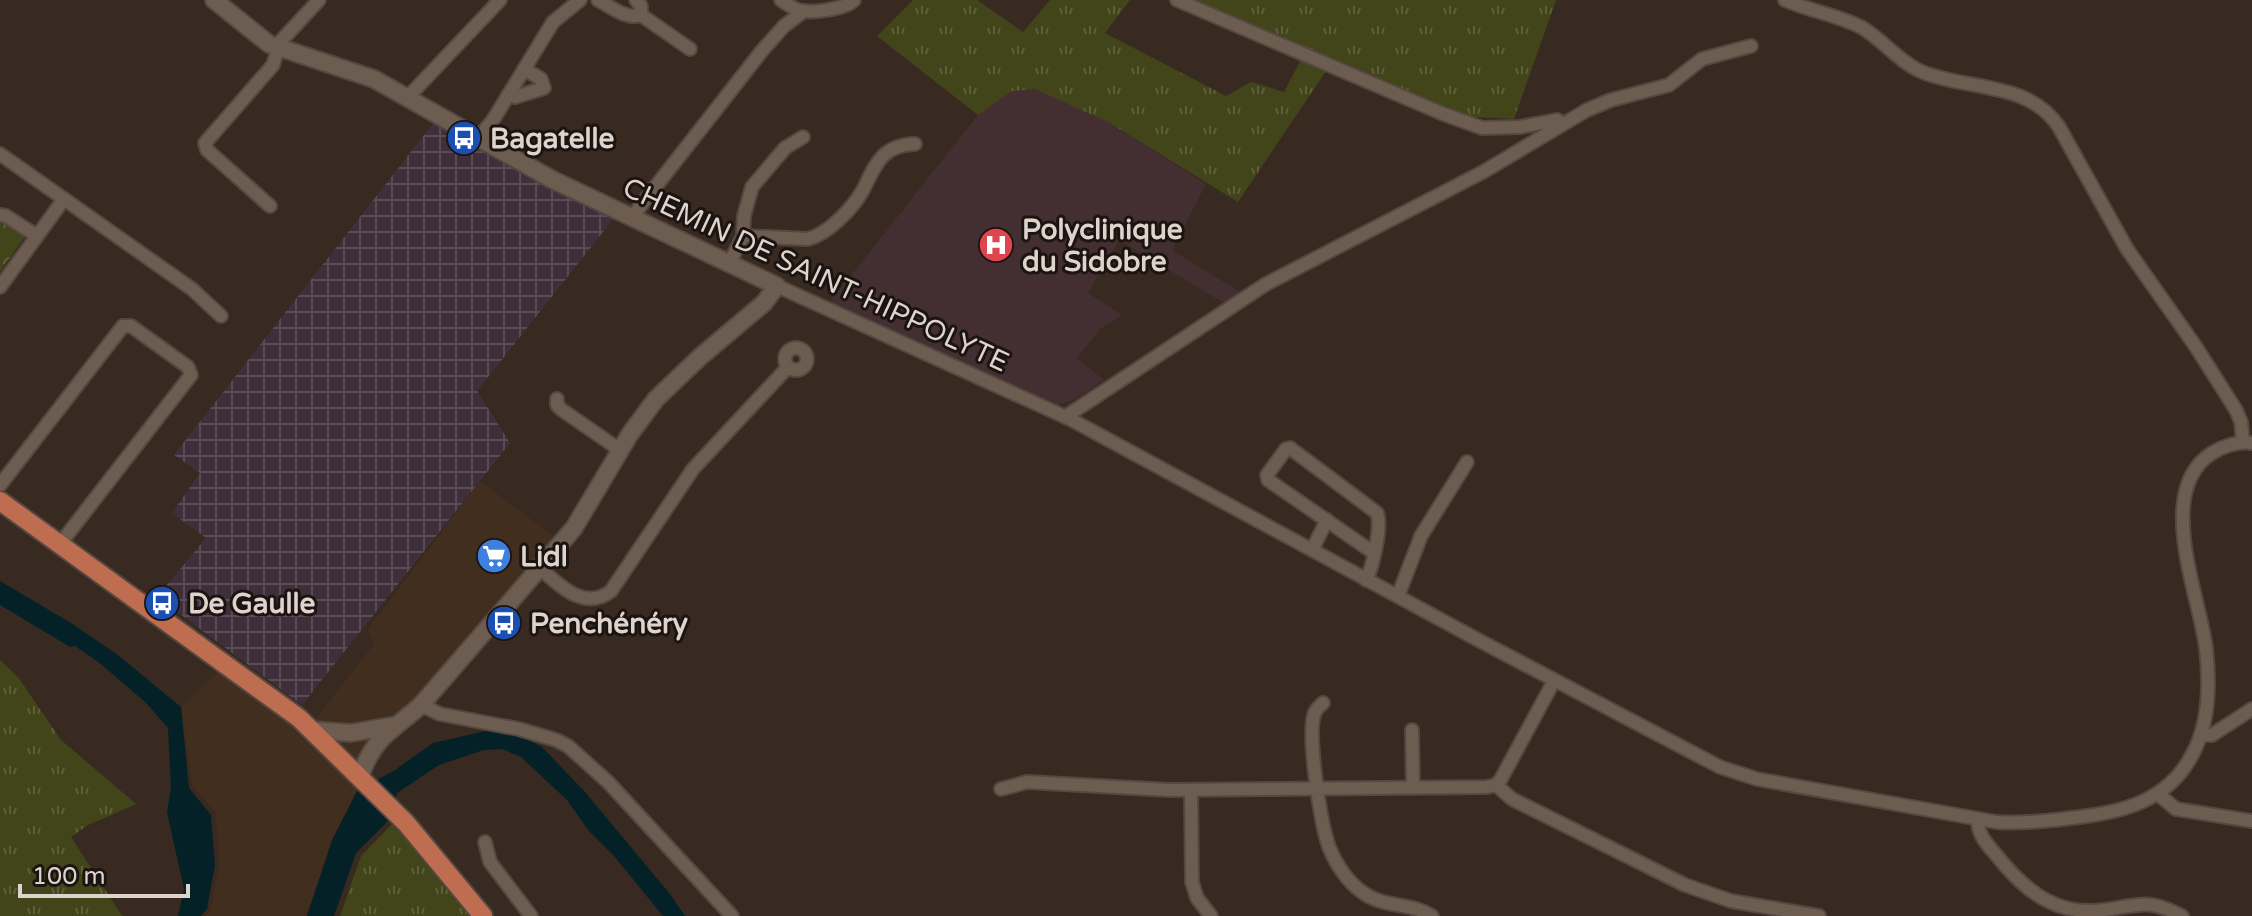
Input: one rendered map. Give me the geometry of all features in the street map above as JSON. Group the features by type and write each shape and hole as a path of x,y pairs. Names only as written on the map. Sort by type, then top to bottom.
{"main road":[{"path":"0,501 272,696 406,823 483,916"}],"street":[{"name":"CHEMIN DE SAINT-HIPPOLYTE","path":"214,0 251,31 278,48 363,74 553,180 1065,417 1710,763 1738,774 1978,820 2026,823 2097,815 2159,795"},
{"path":"270,206 207,150 205,143 273,65 280,42 319,0"},
{"path":"408,97 500,0"},
{"path":"478,138 553,22 580,0"},
{"path":"598,0 628,16 641,15 690,49"},
{"path":"636,0 641,6 641,15"},
{"path":"781,0 804,11 844,8 854,0"},
{"path":"781,0 784,26"},
{"path":"1177,0 1482,128 1520,127 1557,120 1563,124"},
{"path":"1785,0 1859,27 1921,71 2002,90 2032,102 2048,113 2059,127 2127,249 2236,410 2248,442 2223,447 2207,457 2192,473 2183,497 2183,529 2207,662 2207,700 2202,735 2184,769 2159,795 2176,809 2252,821"},
{"path":"631,218 784,26 804,11"},
{"path":"1065,417 1266,284 1483,172 1563,124 1611,100 1669,85 1707,57 1751,46"},
{"path":"509,94 515,97 544,88 541,79 524,69"},
{"path":"729,264 743,236 744,216 752,187 785,148 803,137"},
{"path":"743,236 817,237 834,225 861,193 869,174 890,149 915,144"},
{"path":"0,154 192,289 221,316"},
{"path":"0,287 64,199"},
{"path":"0,215 37,236"},
{"path":"363,780 371,751 393,726 421,705 574,528 645,412 667,386 764,303 777,286"},
{"path":"0,485 123,326 131,326 188,367 191,375 60,544"},
{"path":"541,569 577,596 599,598 611,591 693,469 788,367"},
{"path":"557,399 557,405 562,410 620,450"},
{"path":"1366,580 1374,553 1380,522 1377,513 1290,448 1286,449 1267,475 1268,480 1374,553"},
{"path":"1398,596 1421,536 1467,462"},
{"path":"1312,550 1331,522"},
{"path":"1496,785 1554,681"},
{"path":"1323,703 1317,708 1313,719 1314,767 1330,849 1360,891 1378,901 1418,909 1432,916"},
{"path":"421,705 440,714 519,729 568,746 608,782 732,916"},
{"path":"2202,735 2212,735 2252,709"},
{"path":"311,730 351,733 393,726"},
{"path":"1412,730 1413,787"},
{"path":"1001,789 1027,782 1191,790 1496,785 1512,799 1685,885 1740,902 1819,916"},
{"path":"1191,790 1192,882 1197,898 1211,916"},
{"path":"1978,820 1981,837 2013,875 2054,906 2082,912 2146,903 2182,916"},
{"path":"485,842 490,862 531,916"},
{"path":"1740,902 1740,916"}],"shaded area":[{"name":"Polyclinique du Sidobre","path":"1023,88 1047,93 1108,122 1206,184 1172,250 1240,292 1224,303 1119,240 1088,293 1122,315 1100,329 1077,358 1104,380 1072,401 1056,405 830,302 978,115 1012,91"},
{"path":"435,121 615,217 477,391 510,443 302,705 157,597 206,538 172,513 200,473 174,455"},
{"path":"480,481 563,543 421,705 372,769 357,791 305,916 205,916 211,909 219,866 216,813 192,785 181,707 219,670 307,730 374,644 368,629"}],"green space":[{"path":"913,0 977,0 1023,32 1050,0 1130,0 1105,33 1226,96 1251,82 1284,92 1306,50 1294,42 1189,0 1556,0 1514,119 1473,117 1326,71 1238,202 1108,122 1035,89 1012,91 978,115 877,36"},
{"path":"5,221 26,235 0,272 0,222"},
{"path":"0,660 18,677 61,740 136,804 88,825 71,837 122,916 0,916"},
{"path":"395,821 474,916 340,916 361,856"}],"water":[{"path":"0,581 118,655 181,707 189,788 211,815 215,865 207,909 201,916 178,916 184,889 167,812 171,788 168,728 146,703 101,664 75,646 70,647 0,605"},
{"path":"485,731 518,735 542,747 585,792 685,916 663,916 614,856 589,831 567,800 521,757 502,749 484,750 439,765 397,793 389,820 356,853 334,916 307,916 332,840 357,791 395,770 433,743"}],"place":[{"name":"Bagatelle","path":"464,138"},
{"name":"Polyclinique du Sidobre","path":"996,245"},
{"name":"Lidl","path":"494,556"},
{"name":"De Gaulle","path":"162,603"},
{"name":"Penchénéry","path":"504,623"}]}
